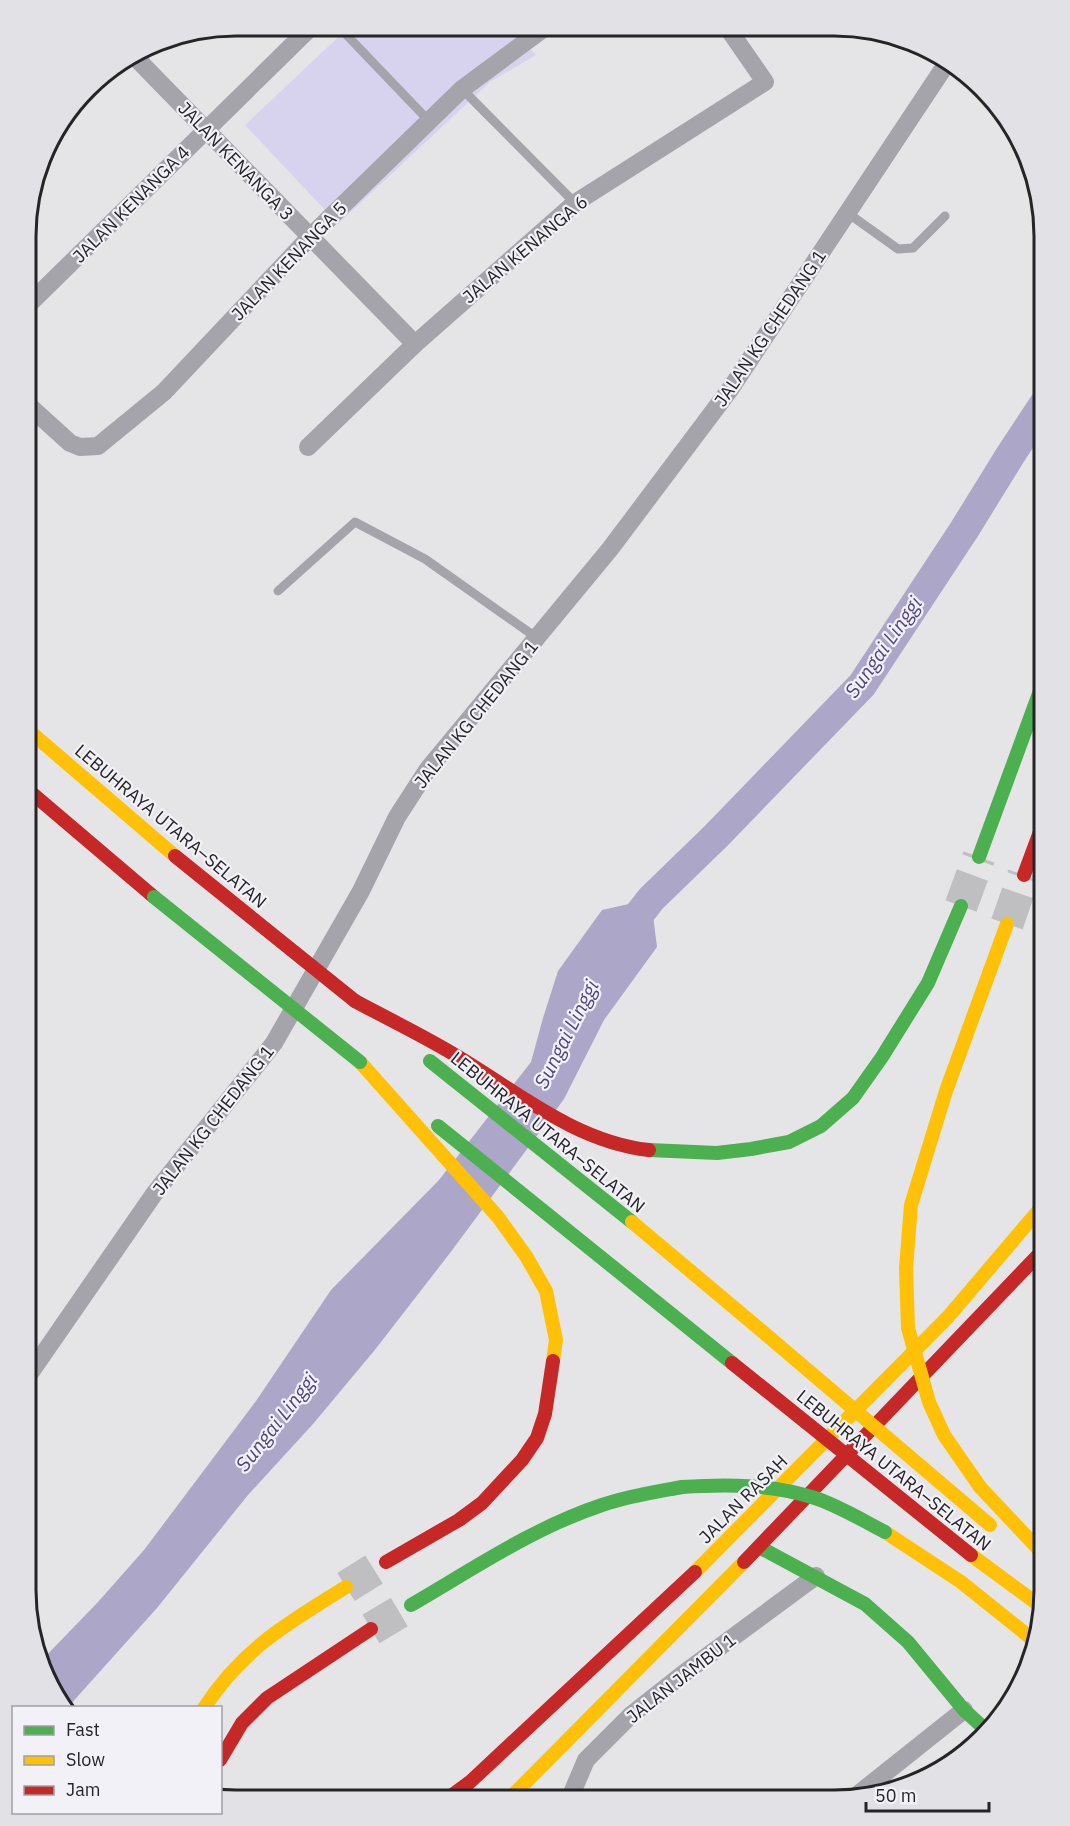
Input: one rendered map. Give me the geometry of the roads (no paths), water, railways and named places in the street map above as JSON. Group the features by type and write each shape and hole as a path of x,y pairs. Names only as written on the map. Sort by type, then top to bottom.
{"main road":[{"path":"979,857 1034,707"},
{"name":"LEBUHRAYA UTARA–SELATAN","path":"36,737 175,856 541,1148 763,1332 994,1529"},
{"name":"LEBUHRAYA UTARA–SELATAN","path":"36,797 154,897 514,1188 970,1555 1034,1601"},
{"path":"1024,875 1034,848"},
{"path":"355,1000 459,1057 563,1123 617,1144 678,1153 717,1153 751,1149 789,1142 821,1126 853,1098 928,983 961,906"},
{"path":"1007,924 946,1091 911,1205 906,1268 908,1328 929,1402 944,1435 980,1487 1034,1544"},
{"path":"360,1062 498,1217 526,1256 546,1290 556,1340 545,1414 537,1438 522,1460 482,1503 459,1520 386,1562"},
{"name":"JALAN RASAH","path":"459,1790 719,1550 948,1317 1034,1216"},
{"path":"518,1790 759,1547 1034,1259"},
{"path":"411,1605 528,1537 562,1520 621,1498 682,1486 720,1484 768,1488 815,1498 885,1532 961,1582 1028,1636"},
{"name":"LEBUHRAYA UTARA–SELATAN","path":"1017,1546 1034,1559"},
{"path":"759,1547 816,1576 865,1605 908,1642 964,1710 981,1726"},
{"path":"205,1706 216,1687 241,1658 267,1637 346,1587"},
{"path":"222,1757 242,1723 267,1698 371,1629"}],"street":[{"name":"JALAN KENANGA 4","path":"36,297 302,36"},
{"name":"JALAN KENANGA 5","path":"36,414 70,443 80,447 98,446 164,392 310,237 462,89 534,36"},
{"name":"JALAN KENANGA 6","path":"308,447 415,344 575,203 765,82 733,36"},
{"name":"JALAN KENANGA 3","path":"139,61 415,344"},
{"name":"JALAN KG CHEDANG 1","path":"36,1364 154,1194 274,1043 356,900 396,817 428,769 610,549 731,388 849,214 943,69"},
{"name":"JALAN JAMBU 1","path":"574,1790 586,1760 631,1715 816,1576"},
{"path":"867,1787 964,1710"}],"lane":[{"path":"347,36 429,122"},
{"path":"462,89 575,203"},
{"path":"849,214 898,249 913,248 945,216"},
{"path":"278,591 355,522 424,559 537,638"}],"water":[{"path":"651,899 657,947 604,1020 564,1099 374,1351 313,1424 248,1495 157,1608 71,1703 51,1667 47,1655 144,1550 256,1401 331,1290 439,1180 531,1062 558,971 602,910"}],"waterway":[{"name":"Sungai Linggi","path":"627,930 651,899 716,836 862,685 1034,419"}],"tunnel":[{"path":"961,906 979,857"},
{"path":"1007,924 1024,875"},
{"path":"346,1587 386,1562"},
{"path":"371,1629 411,1605"}]}
